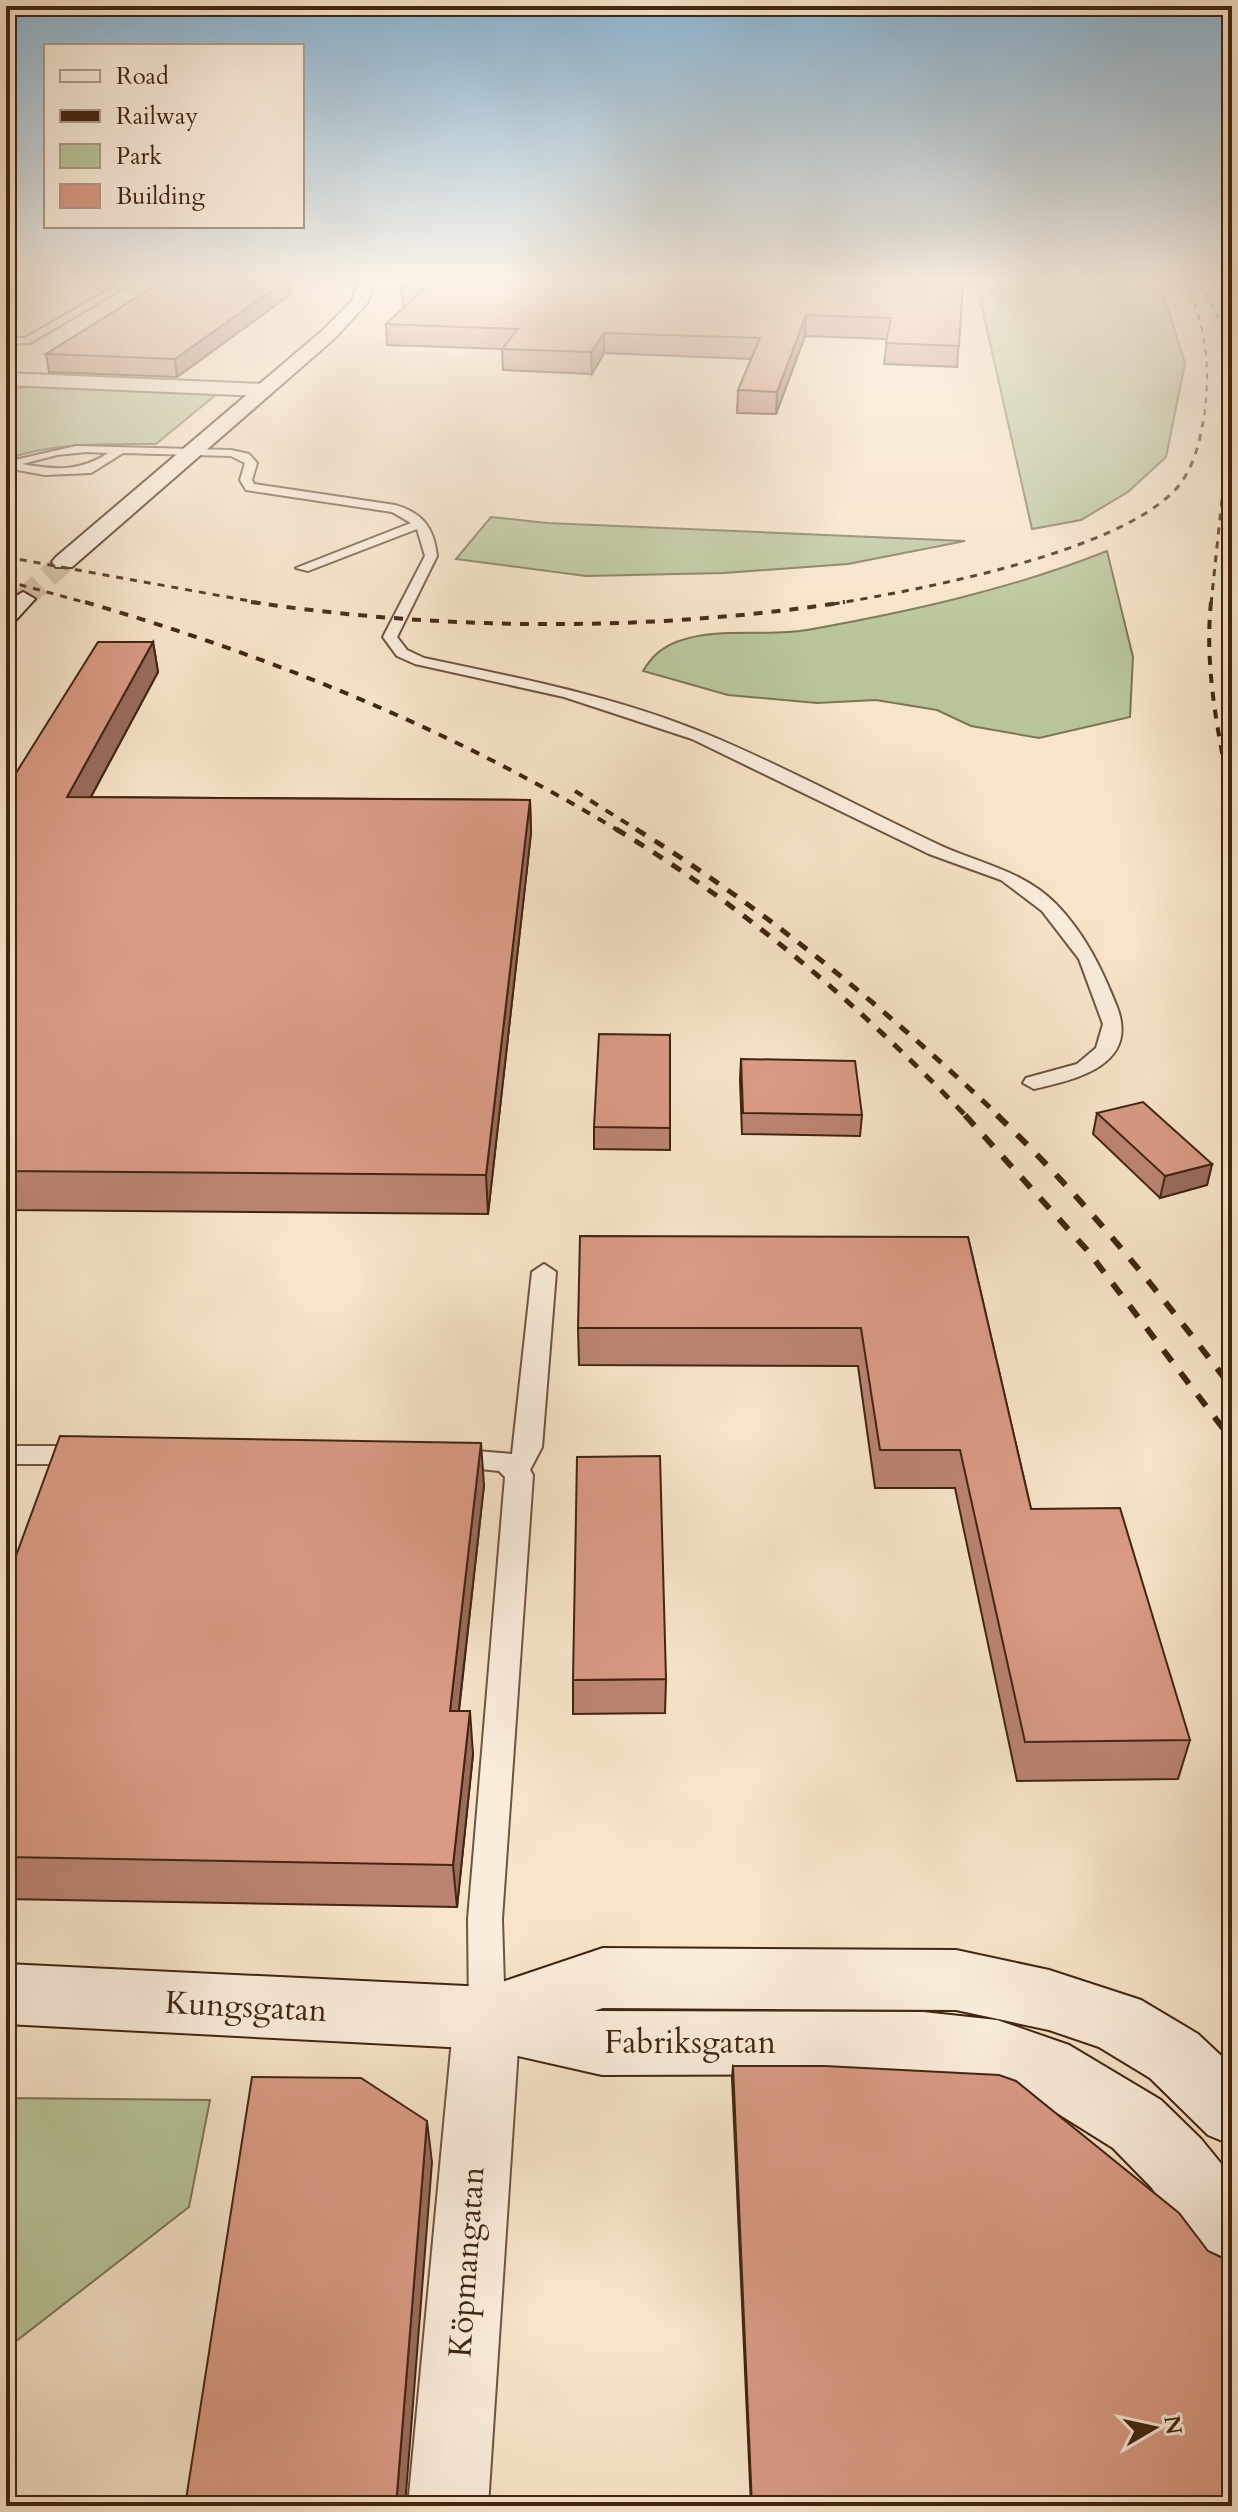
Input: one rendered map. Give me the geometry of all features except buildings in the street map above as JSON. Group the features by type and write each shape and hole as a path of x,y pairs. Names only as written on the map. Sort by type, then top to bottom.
{"street":[{"path":"64,562 254,398"},
{"path":"487,2018 603,1978 956,1980 1049,2000 1118,2022 1174,2056 1232,2112"},
{"name":"Kungsgatan","path":"6,1994 487,2018"},
{"name":"Fabriksgatan","path":"487,2018 602,2044 923,2043 997,2052 1045,2068 1137,2124 1176,2163 1232,2235"},
{"name":"Köpmangatan","path":"448,2506 487,2018"}],"lane":[{"path":"120,450 91,470 45,472 9,465 63,450 120,450 192,452 245,456 251,463 246,484 257,489 395,509 414,515 422,523 431,556 390,637 402,653 420,661 568,693 698,736 935,850 1007,876 1049,907 1088,958 1113,1024 1106,1051 1084,1068 1034,1083"},
{"path":"303,568 422,523"},
{"path":"515,1467 524,1460 528,1447 544,1272"},
{"path":"6,1455 117,1455"},
{"path":"420,1458 495,1460 515,1467"},
{"path":"487,2018 485,1919 519,1488 515,1467"}],"green space":[{"path":"6,398 212,398 156,444 62,447 6,459"},
{"path":"1002,398 1178,398 1166,457 1128,492 1081,520 1032,529"},
{"path":"491,517 547,523 965,541 848,564 724,573 586,576 456,559"},
{"path":"1107,551 1133,657 1130,717 1039,738 971,726 937,710 876,700 817,703 728,695 643,671 663,649 694,637 791,632 883,615 997,588"},
{"path":"6,2098 210,2100 189,2207 6,2349"}],"tunnel":[{"path":"23,599 64,562"}],"railway":[{"path":"1203,424 1206,398"},
{"path":"1229,424 1232,399"},
{"path":"841,603 1015,565 1110,532 1148,512 1176,489 1194,458 1203,422"},
{"path":"1211,604 1230,422"},
{"path":"1229,603 1232,547"},
{"path":"6,557 266,604"},
{"path":"6,581 91,604"},
{"path":"85,602 224,647 360,699 491,760 619,831"},
{"path":"251,602 399,618 548,624 697,619 841,603"},
{"path":"841,603 845,602"},
{"path":"1211,602 1211,678 1232,804"},
{"path":"833,604 841,603"},
{"path":"1229,603 1232,689"},
{"path":"575,791 639,831"},
{"path":"616,829 711,892 801,961 886,1037 965,1115"},
{"path":"636,829 733,894 825,964 914,1038 1000,1117"},
{"path":"965,1115 1087,1250 1232,1440"},
{"path":"997,1115 1060,1179 1120,1247 1232,1388"}]}
